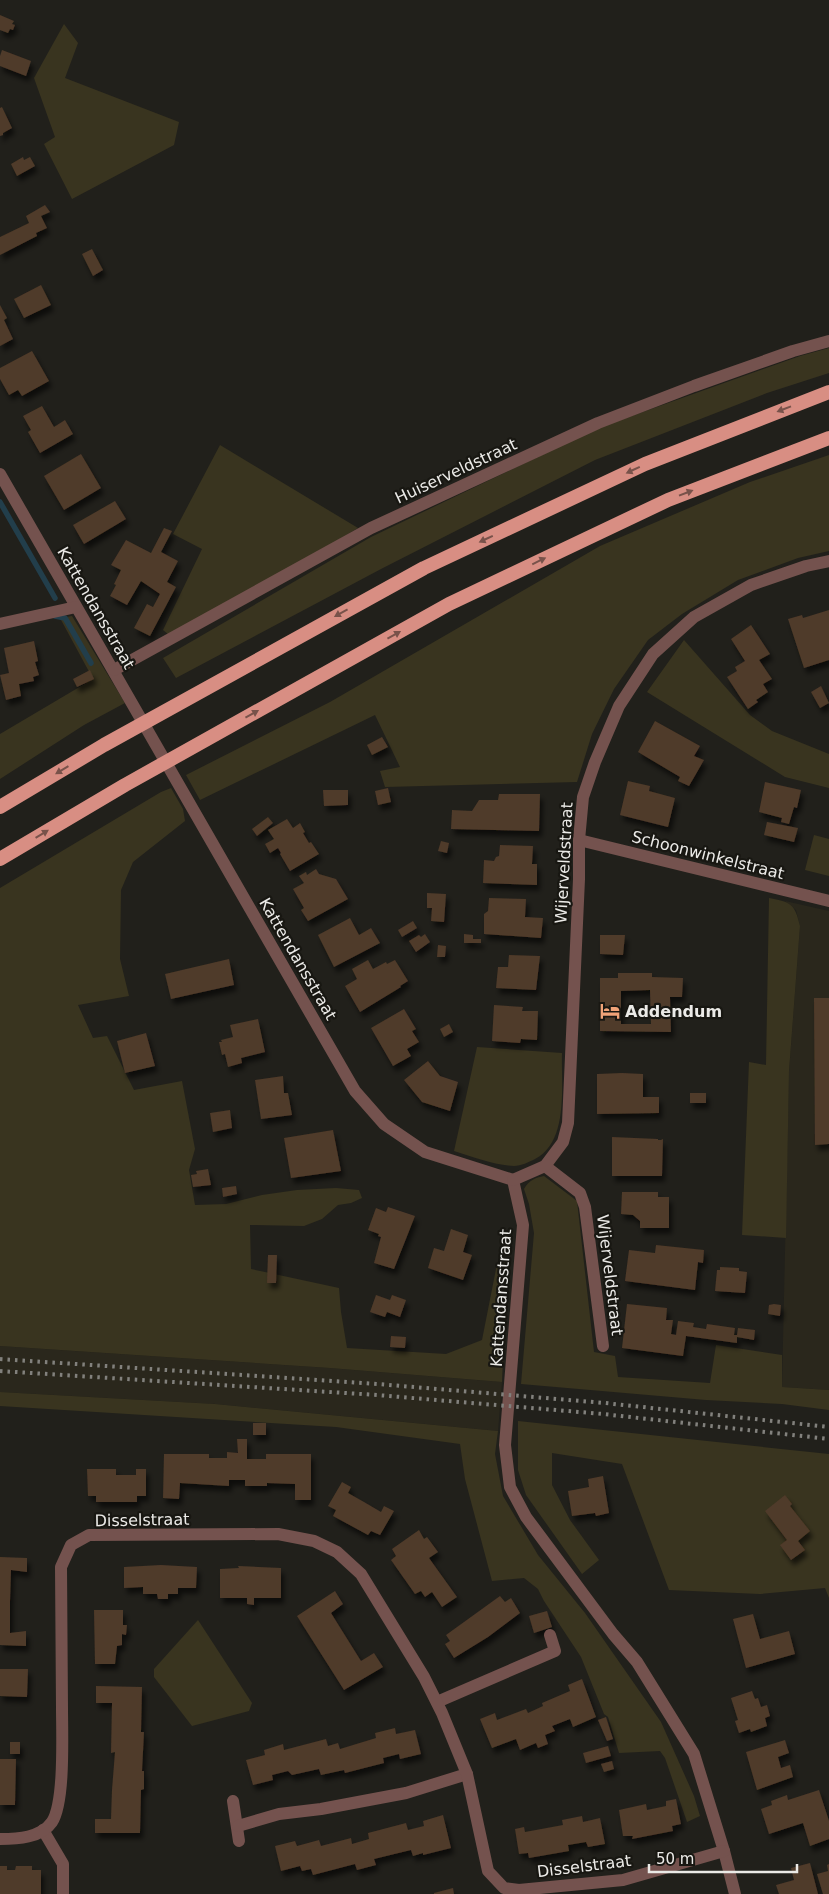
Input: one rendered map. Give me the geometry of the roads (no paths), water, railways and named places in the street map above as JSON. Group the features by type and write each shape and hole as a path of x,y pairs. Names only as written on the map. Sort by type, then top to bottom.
{"highway":[{"path":"0,807 104,745 424,568 645,464 829,392"},
{"path":"0,859 125,785 449,604 668,500 829,438"}],"street":[{"name":"Huiserveldstraat","path":"114,670 372,528 598,423 694,386 793,351 829,341"},
{"name":"Kattendansstraat","path":"0,474 355,1091 384,1124 426,1152 513,1180 524,1224 505,1444 510,1487 526,1517 637,1662 694,1754 724,1851 735,1894"},
{"name":"Wijerveldstraat","path":"513,1180 545,1166 563,1142 568,1123 579,880 579,840 583,797 595,762 619,706 653,654 694,617 751,585 829,560"},
{"path":"0,624 76,607"},
{"name":"Schoonwinkelstraat","path":"579,840 829,901"},
{"name":"Wijerveldstraat","path":"545,1166 580,1193 586,1207 603,1346"},
{"name":"Disselstraat","path":"43,1830 51,1823 57,1811 62,1764 61,1567 71,1546 90,1535 278,1534 314,1541 337,1552 361,1574 424,1677 437,1702 467,1774 488,1871 503,1891 623,1880 724,1851"},
{"path":"437,1702 556,1651 550,1635"},
{"path":"238,1826 279,1814 321,1809 406,1793 467,1774"},
{"path":"233,1801 239,1841"},
{"path":"0,1839 20,1839 43,1830 63,1864 63,1894"}],"waterway":[{"path":"0,502 55,598"},
{"path":"55,616 65,618 91,663"}],"railway":[{"path":"0,1359 378,1384 605,1403 829,1427"},
{"path":"0,1371 377,1395 603,1414 829,1439"}],"place":[{"name":"Addendum","path":"610,1011"}]}
